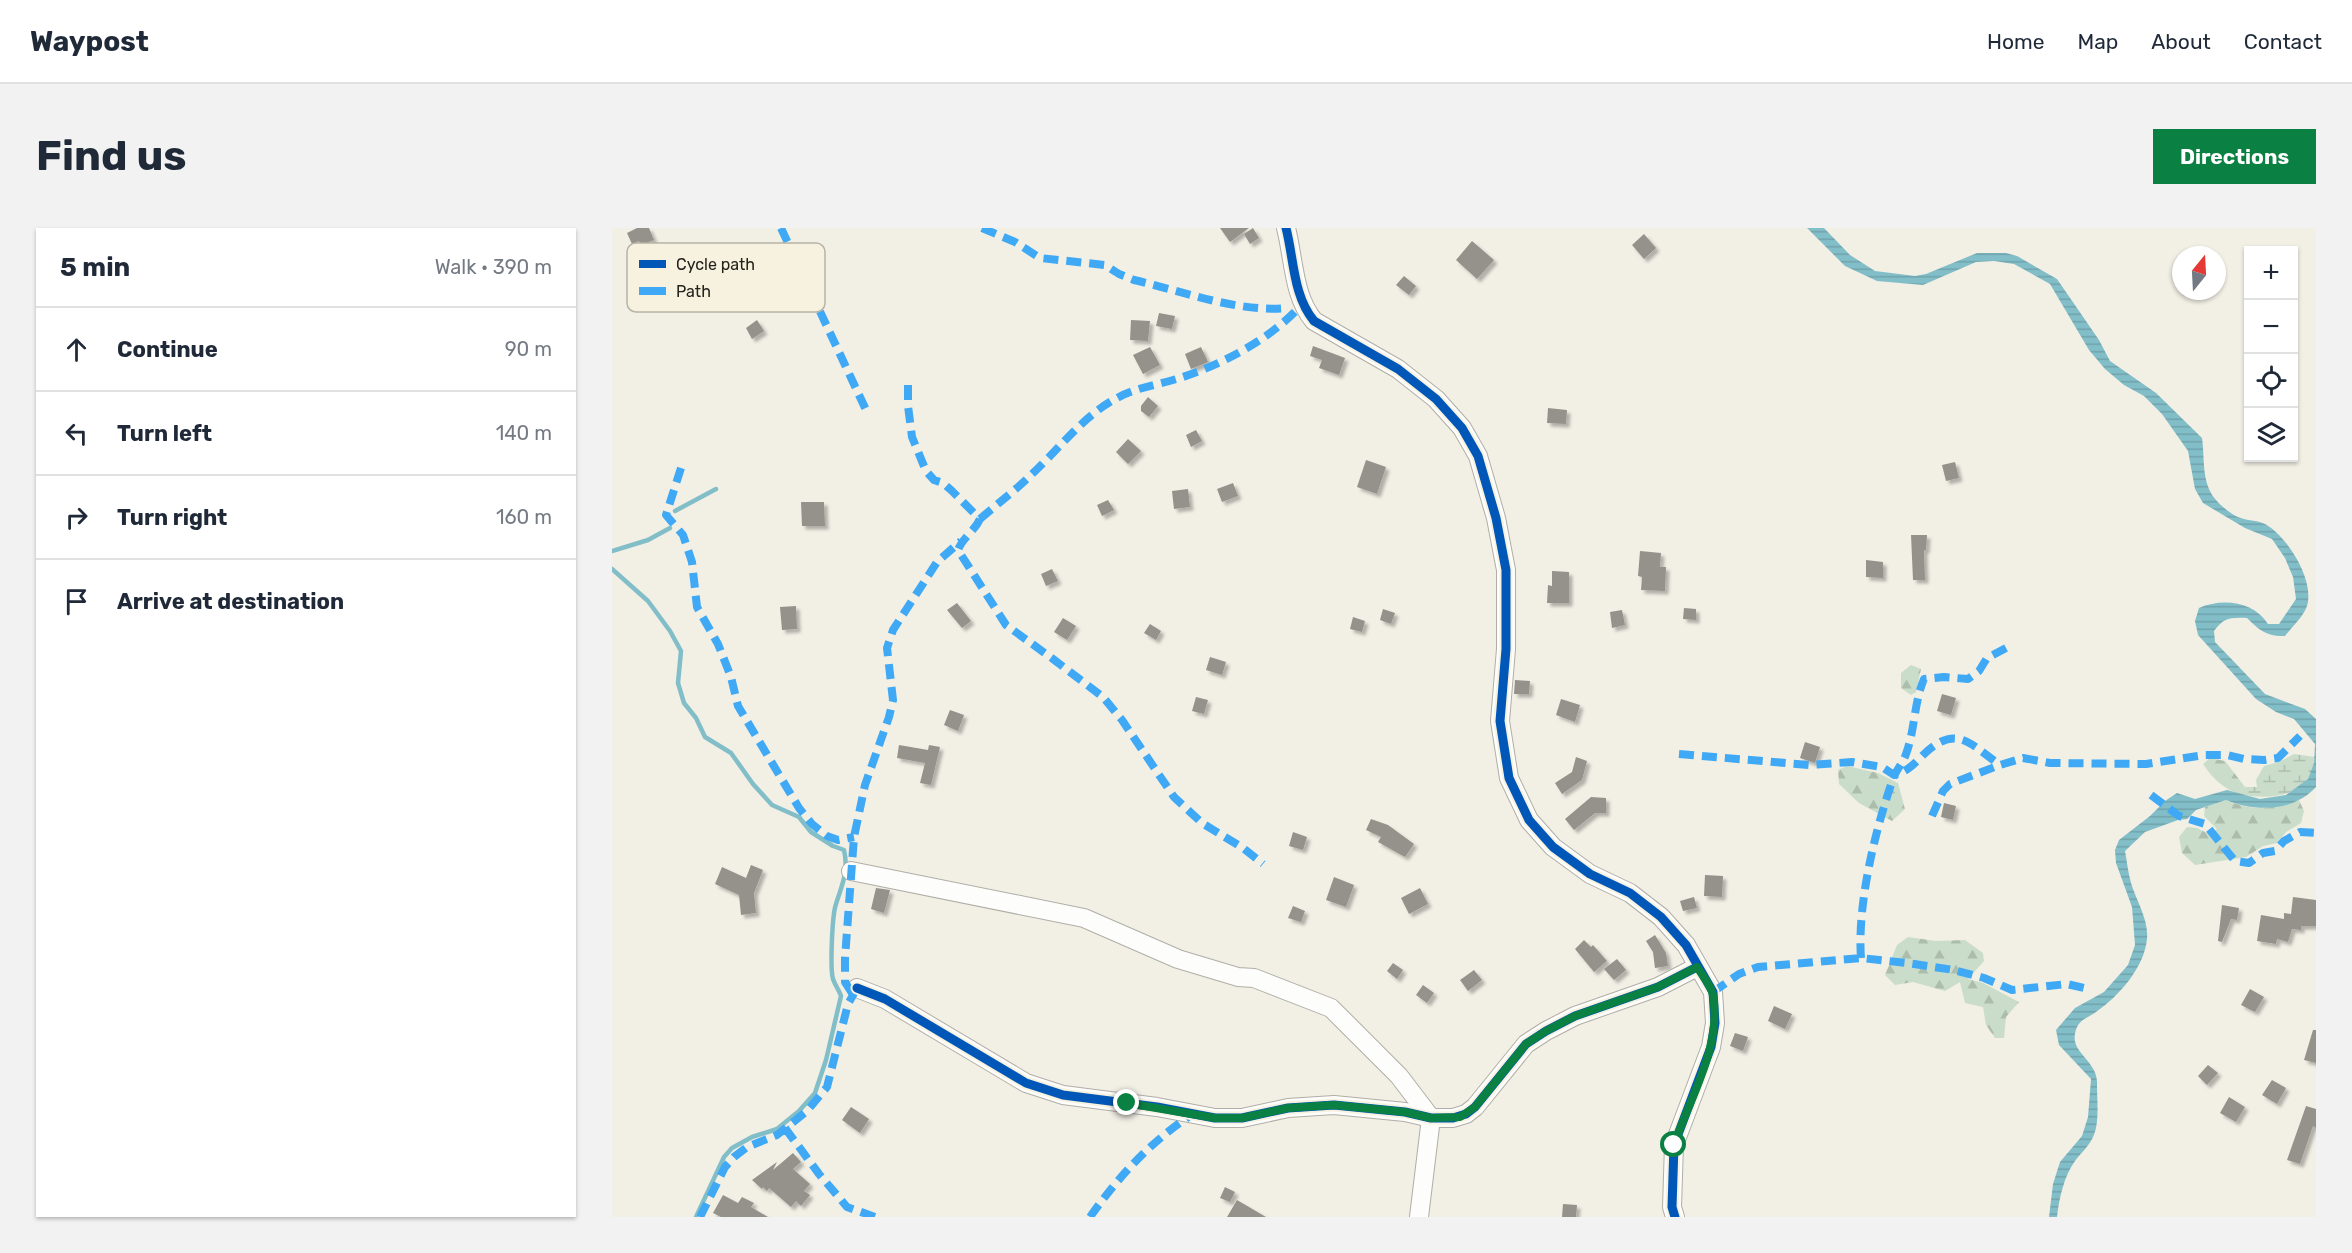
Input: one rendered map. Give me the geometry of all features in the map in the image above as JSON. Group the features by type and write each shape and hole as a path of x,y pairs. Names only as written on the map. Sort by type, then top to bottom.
{"street":[{"path":"1286,228 1301,298 1306,311 1314,321 1398,369 1436,399 1462,428 1478,456 1496,518 1506,570 1506,650 1500,721 1509,778 1529,820 1553,847 1590,874 1630,894 1661,918 1686,945 1713,992 1714,1023 1711,1047 1674,1145 1672,1207 1675,1217"},
{"path":"851,871 1084,918 1178,959 1238,977 1254,978 1331,1008 1399,1077 1431,1118 1419,1217"},
{"path":"857,988 885,999 1026,1083 1063,1095 1157,1107 1215,1118 1242,1118 1288,1108 1334,1105 1405,1112 1431,1118 1453,1118 1466,1114 1475,1107 1526,1044 1546,1031 1575,1016 1658,987 1697,967"}],"green space":[{"path":"1911,665 1921,669 1916,692 1911,695 1901,688 1901,673"},
{"path":"2294,754 2315,757 2306,781 2298,788 2276,796 2239,794 2245,787 2257,787 2256,780 2264,766 2279,762"},
{"path":"2210,758 2225,761 2245,787 2239,794 2223,786 2210,774 2203,764"},
{"path":"1847,766 1878,773 1898,783 1905,809 1892,821 1859,803 1839,784 1838,770"},
{"path":"2226,800 2244,806 2262,808 2280,806 2299,800 2304,811 2301,823 2286,832 2277,843 2263,846 2246,857 2195,865 2182,853 2179,837 2187,827 2197,828 2209,834 2217,829 2204,816 2205,807"},
{"path":"1908,937 1936,941 1965,940 1983,953 1984,961 1968,979 1983,983 2019,1002 2006,1017 2004,1038 1995,1038 1986,1025 1983,1007 1965,1003 1960,982 1945,991 1913,982 1895,985 1885,975 1897,945"}],"water":[{"path":"1807,228 1824,228 1850,255 1875,271 1915,276 1926,274 1977,253 2006,253 2017,256 2057,279 2099,340 2110,361 2156,393 2202,438 2204,470 2208,486 2216,500 2235,516 2265,524 2282,538 2297,560 2307,584 2307,606 2285,636 2264,632 2247,618 2228,619 2214,631 2215,642 2265,694 2305,709 2316,719 2316,787 2307,795 2285,805 2249,807 2226,800 2196,810 2187,819 2145,832 2125,851 2131,883 2146,925 2145,950 2136,971 2121,990 2080,1023 2076,1029 2077,1047 2094,1070 2096,1077 2097,1120 2092,1139 2075,1161 2065,1181 2057,1217 2049,1217 2053,1184 2060,1162 2082,1136 2088,1117 2091,1079 2059,1045 2056,1030 2075,1008 2104,992 2128,965 2135,945 2132,907 2116,863 2115,850 2119,840 2177,793 2195,799 2227,790 2260,799 2286,795 2308,779 2314,763 2315,744 2294,719 2276,712 2256,699 2198,635 2195,621 2199,608 2227,603 2246,606 2262,616 2268,624 2279,624 2296,599 2293,577 2285,558 2272,539 2245,528 2203,503 2195,489 2188,451 2162,414 2144,396 2124,385 2105,369 2089,350 2050,284 2014,264 1994,261 1976,262 1923,285 1877,281 1845,266"}],"building":[{"path":"637,228 649,228 654,240 646,243 639,241 632,243 627,233"},
{"path":"1220,228 1249,228 1230,242"},
{"path":"1253,228 1259,238 1250,244 1244,234"},
{"path":"1644,234 1656,248 1644,259 1632,245"},
{"path":"1472,241 1494,260 1477,279 1456,260"},
{"path":"1404,276 1416,286 1409,295 1396,285"},
{"path":"1159,313 1175,316 1172,329 1156,326"},
{"path":"757,320 764,331 752,339 746,328"},
{"path":"1131,320 1150,321 1148,341 1130,340"},
{"path":"1313,346 1345,358 1339,375 1319,368 1322,360 1310,356"},
{"path":"1150,347 1160,365 1143,374 1133,355"},
{"path":"1201,347 1208,362 1191,369 1185,354"},
{"path":"1148,397 1158,406 1149,417 1141,411 1141,406"},
{"path":"1548,408 1567,410 1566,424 1547,423"},
{"path":"1196,430 1202,441 1191,447 1186,435"},
{"path":"1128,439 1141,451 1128,464 1116,452"},
{"path":"1366,460 1386,467 1377,494 1357,487"},
{"path":"1955,462 1959,478 1946,481 1942,465"},
{"path":"1233,483 1238,496 1222,502 1217,489"},
{"path":"1188,489 1190,507 1174,509 1172,491"},
{"path":"1108,500 1114,510 1102,516 1097,505"},
{"path":"801,502 824,502 825,526 802,526"},
{"path":"1911,535 1927,535 1926,550 1924,550 1925,580 1913,580"},
{"path":"1640,551 1661,553 1660,567 1666,567 1665,591 1641,590 1642,577 1638,576"},
{"path":"1866,560 1883,562 1883,578 1866,577"},
{"path":"1052,569 1058,581 1046,586 1041,574"},
{"path":"1552,571 1569,572 1569,603 1547,603 1548,585 1552,586"},
{"path":"957,603 971,621 962,628 947,610"},
{"path":"796,606 797,629 782,630 780,607"},
{"path":"1684,608 1696,609 1696,620 1683,619"},
{"path":"1383,609 1395,613 1391,624 1380,620"},
{"path":"1622,610 1625,625 1612,628 1610,612"},
{"path":"1353,617 1365,621 1362,632 1350,629"},
{"path":"1063,618 1076,626 1067,640 1054,632"},
{"path":"1150,624 1161,631 1156,640 1144,633"},
{"path":"1210,657 1226,662 1222,675 1206,670"},
{"path":"1515,680 1530,681 1529,694 1514,694"},
{"path":"1942,694 1956,698 1951,715 1937,711"},
{"path":"1196,697 1208,700 1204,714 1192,711"},
{"path":"1561,699 1580,705 1575,722 1556,715"},
{"path":"950,710 964,715 958,731 944,725"},
{"path":"1805,742 1820,747 1815,763 1800,758"},
{"path":"899,745 928,750 929,745 940,747 931,785 920,783 925,763 897,758"},
{"path":"1576,757 1587,761 1582,780 1562,794 1555,783 1572,772"},
{"path":"1591,797 1606,798 1606,813 1595,813 1574,830 1565,819"},
{"path":"1944,803 1956,806 1953,820 1941,817"},
{"path":"1371,819 1388,825 1414,844 1405,857 1378,842 1381,837 1366,830"},
{"path":"1293,832 1307,837 1303,850 1289,846"},
{"path":"751,865 763,870 754,893 756,913 741,915 739,895 715,884 722,867 746,878"},
{"path":"1705,875 1723,876 1722,897 1704,896"},
{"path":"1334,877 1354,885 1346,907 1326,900"},
{"path":"876,888 890,890 884,913 871,909"},
{"path":"1420,888 1428,904 1409,914 1401,898"},
{"path":"1694,897 1697,908 1683,911 1680,901"},
{"path":"2293,897 2316,900 2316,926 2301,926 2301,930 2292,929 2288,942 2277,939 2276,944 2257,941 2261,915 2284,919 2284,913 2291,914"},
{"path":"2222,905 2239,908 2237,920 2231,919 2222,942 2218,941"},
{"path":"1293,906 1305,911 1301,922 1288,918"},
{"path":"1655,935 1666,953 1668,966 1655,968 1653,952 1646,941"},
{"path":"1584,940 1591,947 1593,945 1607,961 1594,972 1575,949"},
{"path":"1617,959 1626,970 1614,980 1604,969"},
{"path":"1393,963 1403,970 1397,979 1387,971"},
{"path":"1474,970 1482,980 1468,991 1460,980"},
{"path":"1423,985 1434,993 1427,1003 1416,995"},
{"path":"2250,989 2264,997 2255,1012 2241,1005"},
{"path":"1774,1006 1792,1014 1785,1029 1768,1021"},
{"path":"2313,1030 2316,1030 2316,1063 2304,1060"},
{"path":"1735,1033 1748,1037 1743,1051 1730,1046"},
{"path":"2208,1065 2218,1073 2207,1085 2198,1076"},
{"path":"2272,1080 2286,1088 2277,1104 2262,1095"},
{"path":"2229,1097 2245,1107 2236,1122 2220,1113"},
{"path":"2306,1106 2316,1109 2316,1128 2313,1126 2300,1164 2287,1160"},
{"path":"851,1107 869,1119 860,1133 842,1120"},
{"path":"793,1153 801,1162 793,1169 810,1184 804,1191 810,1195 801,1206 796,1201 791,1207 769,1188 767,1191 763,1187 762,1189 752,1180 777,1162 773,1170"},
{"path":"1225,1187 1235,1192 1230,1202 1220,1198"},
{"path":"723,1195 738,1203 742,1197 754,1203 751,1207 768,1217 721,1217 713,1213"},
{"path":"1237,1200 1266,1217 1227,1217"},
{"path":"1563,1204 1577,1205 1576,1217 1562,1217"}],"waterway":[{"path":"675,511 716,489"},
{"path":"612,551 648,540 670,528"},
{"path":"612,569 648,601 670,631 681,651 678,683 684,703 696,718 705,737 731,753 753,784 772,805 799,817 811,832 844,850 846,865 835,910 832,942 833,979 841,996 826,1060 815,1093 799,1111 777,1129 752,1137 732,1148 724,1157 696,1217"}],"marked path":[{"path":"781,228 788,243"},
{"path":"982,228 1015,242 1040,258 1105,265 1134,280 1230,304 1269,309 1288,308"},
{"path":"980,519 1026,480 1083,423 1105,405 1133,391 1183,377 1232,356 1278,327 1303,303"},
{"path":"820,312 867,412"},
{"path":"908,385 912,437 926,471 934,480 943,483 951,490 980,519 958,550 1006,625 1103,697 1122,720 1174,797 1202,823 1243,848 1263,864"},
{"path":"681,468 666,515 683,535 692,562 697,607 718,644 731,677 738,706 799,808 812,824 827,836 838,840 854,837"},
{"path":"700,1217 725,1167 734,1157 747,1147 777,1135 807,1111 827,1087 848,1004 857,988 852,993 845,982 854,837 865,785 893,700 887,648 893,630 937,562 961,541"},
{"path":"1861,958 1862,915 1874,844 1893,779 1909,745 1918,697 1924,679 1944,677 1968,679 1979,671 1987,658 2008,647"},
{"path":"1679,754 1809,765 1852,762 1882,767 1894,775 1909,768 1933,747 1952,739 1970,743 2000,765 2023,758 2050,763 2146,764 2204,755 2227,755 2264,760 2278,758 2300,736"},
{"path":"1932,816 1943,791 1950,784 2000,765"},
{"path":"2151,795 2179,816 2205,824 2235,861 2249,863 2263,853 2275,851 2284,841 2300,832 2316,833"},
{"path":"1713,992 1739,974 1758,967 1861,958 1954,970 1984,978 2012,990 2067,984 2088,989"},
{"path":"1090,1217 1112,1187 1137,1160 1163,1136 1193,1114"},
{"path":"785,1128 847,1207 875,1217"}],"cycle path":[{"path":"1286,228 1298,289 1314,321 1398,369 1436,399 1462,428 1478,456 1496,518 1506,570 1506,649 1500,721 1509,778 1529,820 1553,847 1590,874 1630,893 1661,917 1686,945 1713,992 1715,1023 1711,1047 1674,1145 1672,1207 1675,1217"},
{"path":"857,988 885,999 1026,1083 1063,1095 1157,1107 1215,1118 1242,1118 1288,1108 1334,1105 1405,1112 1431,1118 1453,1118 1466,1114 1475,1107 1526,1044 1546,1031 1575,1016 1658,987 1697,967"}],"route":[{"path":"1127,1103 1215,1118 1242,1118 1288,1108 1334,1105 1405,1112 1431,1118 1460,1117 1475,1107 1526,1044 1546,1031 1575,1016 1658,987 1697,967 1713,992 1714,1023 1711,1047 1674,1145"}]}
